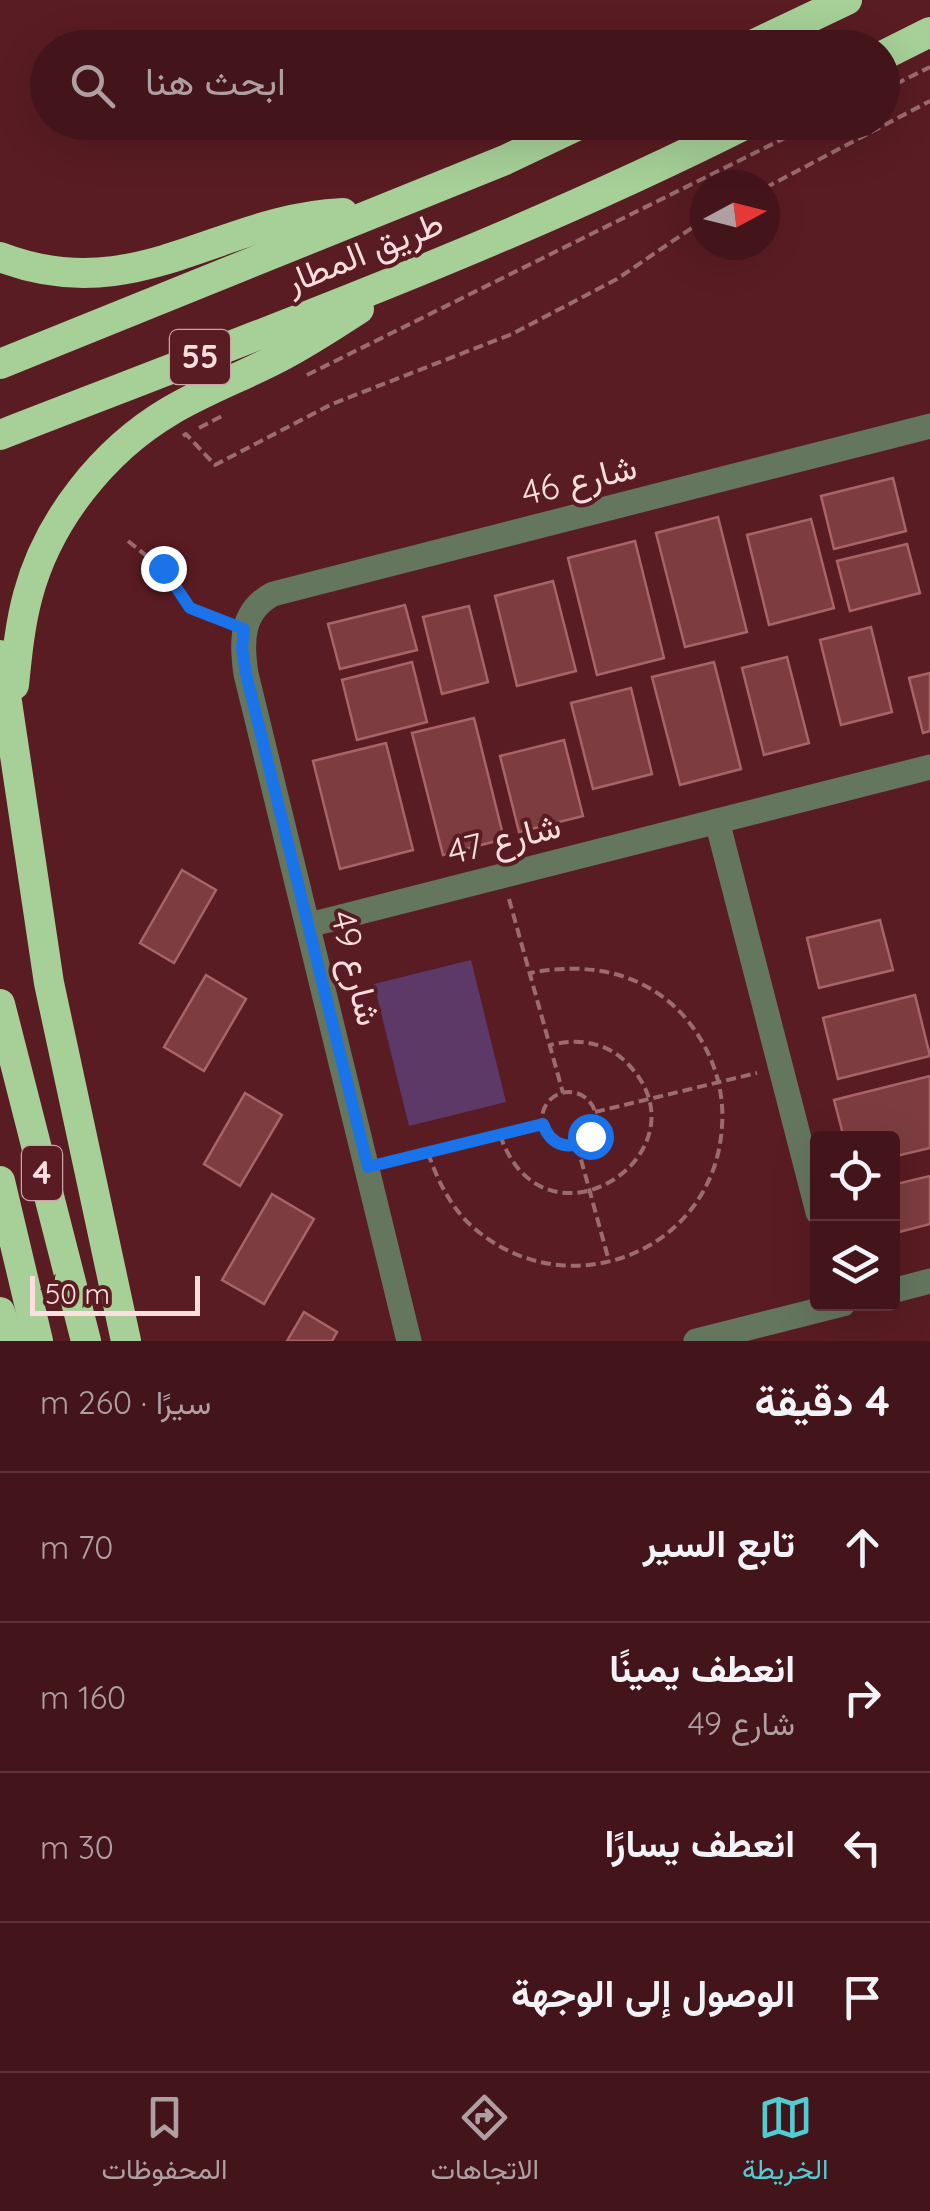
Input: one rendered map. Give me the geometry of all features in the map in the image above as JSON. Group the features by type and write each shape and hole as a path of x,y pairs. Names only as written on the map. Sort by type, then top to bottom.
{"highway":[{"path":"784,30 846,0"},
{"path":"900,47 930,32"},
{"name":"طريق المطار","path":"0,364 547,140"},
{"name":"طريق المطار","path":"0,435 400,280 664,166 715,140"},
{"path":"0,257 59,272 123,270 185,256 295,218 366,214"},
{"path":"5,713 28,592 55,532 106,461 172,409 281,356 400,280"},
{"path":"0,654 5,713 52,1001 126,1341"},
{"name":"4","path":"0,1004 86,1341"},
{"name":"4","path":"0,1182 38,1341"},
{"path":"0,1312 10,1341"}],"street":[{"name":"شارع 46","path":"247,620 273,594 930,426"},
{"name":"شارع 49","path":"247,620 242,648 246,674 409,1341"},
{"name":"شارع 47","path":"309,925 930,766"},
{"path":"717,821 810,1181"},
{"path":"900,1289 930,1281"},
{"path":"696,1341 814,1311"}],"path":[{"path":"900,82 930,66"},
{"path":"900,117 930,101"},
{"path":"303,376 781,140"},
{"path":"780,180 856,140"},
{"path":"186,434 214,464 332,404 512,334 617,279 690,229"},
{"path":"171,444 235,410"},
{"path":"128,541 163,568 190,608 247,620"},
{"path":"503,876 563,1093"},
{"path":"428,1152 453,1206 472,1228 496,1246 552,1266 610,1263 637,1253 684,1219 701,1195 722,1140 723,1111 709,1053 693,1027 673,1004 620,974 560,967 530,973"},
{"path":"500,1135 513,1162 534,1182 561,1192 590,1192 618,1180 638,1158 649,1130 648,1099 634,1071 611,1050 580,1041 550,1045"},
{"path":"594,1112 781,1067"},
{"path":"563,1093 582,1096 594,1112 592,1132 578,1145 554,1141 543,1124 548,1103 563,1093"},
{"path":"368,1167 543,1124"},
{"path":"578,1145 610,1263"}],"shaded area":[{"path":"471,960 506,1102 409,1126 374,984"}],"building":[{"path":"893,478 906,531 834,549 821,496"},
{"path":"718,517 747,632 685,647 656,533"},
{"path":"811,519 834,608 769,625 747,535"},
{"path":"635,541 664,658 597,675 568,558"},
{"path":"907,544 920,593 850,611 837,561"},
{"path":"553,581 576,671 517,686 495,596"},
{"path":"405,605 417,650 340,669 328,624"},
{"path":"469,606 488,682 442,694 423,617"},
{"path":"871,627 892,712 841,725 820,640"},
{"path":"787,657 809,743 764,755 742,668"},
{"path":"412,662 427,722 357,740 342,680"},
{"path":"714,662 741,769 680,785 652,677"},
{"path":"930,673 930,731 923,733 909,678"},
{"path":"631,688 652,774 593,789 571,703"},
{"path":"474,718 504,839 443,855 412,733"},
{"path":"564,740 583,816 519,832 500,756"},
{"path":"386,743 413,850 340,869 313,761"},
{"path":"182,870 216,890 174,963 140,943"},
{"path":"880,920 893,970 819,988 807,938"},
{"path":"206,975 246,999 204,1071 164,1047"},
{"path":"915,995 930,1056 838,1079 823,1018"},
{"path":"930,1076 930,1148 900,1155 900,1131 842,1131 834,1100"},
{"path":"245,1093 282,1115 240,1186 204,1164"},
{"path":"930,1176 930,1224 900,1232 900,1183"},
{"path":"272,1194 314,1219 264,1304 222,1280"},
{"path":"304,1312 337,1332 332,1341 287,1341"}],"route":[{"path":"163,568 190,608 244,629 246,674 368,1167 543,1124 550,1138 562,1145 578,1145 590,1136"}]}
